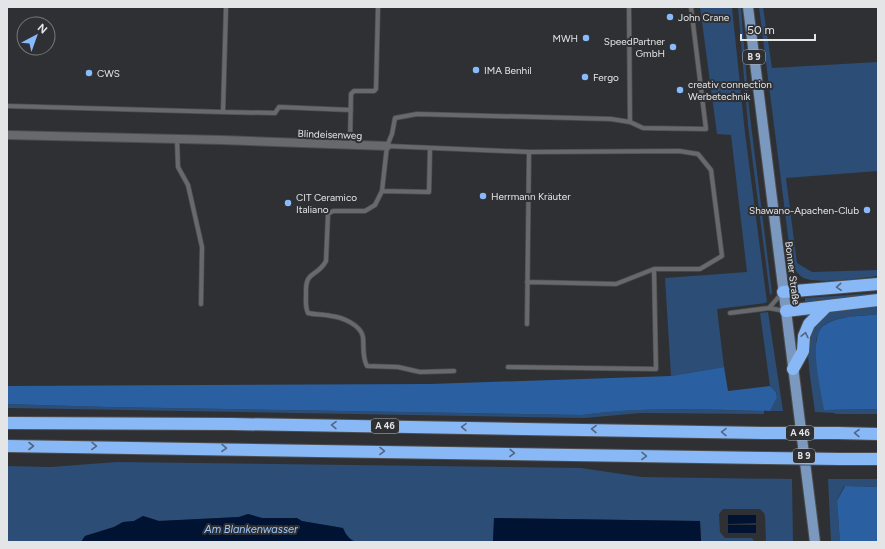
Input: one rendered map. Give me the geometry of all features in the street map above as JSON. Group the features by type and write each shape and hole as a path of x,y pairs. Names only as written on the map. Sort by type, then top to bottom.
{"highway":[{"path":"783,292 878,284"},
{"path":"786,311 878,300"},
{"path":"793,370 803,351 804,336 809,324 827,306"},
{"name":"A 46","path":"7,423 232,424 878,434"},
{"path":"7,446 878,459"}],"main road":[{"name":"Bonner Straße","path":"748,7 815,542"}],"street":[{"name":"Blindeisenweg","path":"7,135 387,146"}],"lane":[{"path":"223,112 226,7"},
{"path":"350,145 351,94 354,91 374,91 376,89 378,7"},
{"path":"629,7 630,122"},
{"path":"454,371 420,372 398,367 367,366 364,360 363,336 355,325 332,316 314,315 308,313 306,307 305,282 309,277 323,267 326,261 328,214 333,211 365,210 375,205 382,190 387,146 392,134 395,118 417,114 611,119 630,122 643,128 706,129 691,7"},
{"path":"7,106 275,113 279,107 351,110"},
{"path":"177,139 178,167 188,185 202,247 201,304"},
{"path":"387,146 529,152 679,151 698,154 711,170 722,256 700,269 654,269 616,284 527,282"},
{"path":"382,190 429,192 430,148"},
{"path":"527,324 529,152"},
{"path":"508,367 656,369 654,269"},
{"path":"769,308 783,292"},
{"path":"730,312 769,308 786,311"}],"shaded area":[{"path":"700,7 732,7 745,133 767,302 717,309 724,367 671,376 665,278 747,272 731,135 717,134"},
{"path":"738,7 741,7 749,108 772,293 770,295 748,125"},
{"path":"759,7 763,7 772,68 878,62 878,171 786,178 797,263 812,272 878,270 878,276 827,281 808,279 802,277 794,266 791,259"},
{"path":"878,293 878,297 805,305 805,298"},
{"path":"878,305 878,314 831,321 821,329 816,340 824,410 878,409 878,414 836,414 815,412 808,357 808,345 811,329 832,311"},
{"path":"768,312 783,411 770,411 777,396 776,392 770,386 760,313"},
{"path":"878,314 878,409 824,410 816,358 817,338 820,330 826,324 839,319"},
{"path":"724,367 728,391 770,386 776,392 777,397 770,411 700,409 629,410 582,415 7,404 7,386 430,384 671,376"},
{"path":"7,404 582,415 627,410 696,409 764,411 764,414 641,413 584,418 7,408"},
{"path":"117,462 581,468 642,477 792,479 793,542 764,542 766,540 765,516 760,509 723,509 719,514 720,532 725,538 752,538 755,542 701,542 700,521 494,518 493,542 358,542 348,537 342,528 301,521 297,518 262,518 248,514 239,517 159,521 143,516 134,521 123,522 114,527 85,536 81,542 7,542 7,466 51,467"},
{"path":"828,479 878,479 878,487 844,486 837,501 840,542 831,542"},
{"path":"845,486 878,487 878,542 840,542 837,501"}],"water":[{"name":"Am Blankenwasser","path":"248,514 262,518 297,518 302,521 343,528 349,537 358,542 81,542 85,536 114,527 123,522 134,521 143,516 159,521 239,517"},
{"path":"728,515 756,515 756,523 728,524"},
{"path":"494,518 700,521 701,542 493,542"},
{"path":"728,525 756,525 756,533 728,533"}],"place":[{"name":"John Crane","path":"670,17"},
{"name":"MWH","path":"586,38"},
{"name":"SpeedPartner GmbH","path":"673,47"},
{"name":"IMA Benhil","path":"476,70"},
{"name":"CWS","path":"89,73"},
{"name":"Fergo","path":"585,77"},
{"name":"creativ connection Werbetechnik","path":"680,90"},
{"name":"Herrmann Kräuter","path":"483,196"},
{"name":"CIT Ceramico Italiano","path":"288,203"},
{"name":"Shawano-Apachen-Club","path":"867,210"}]}
